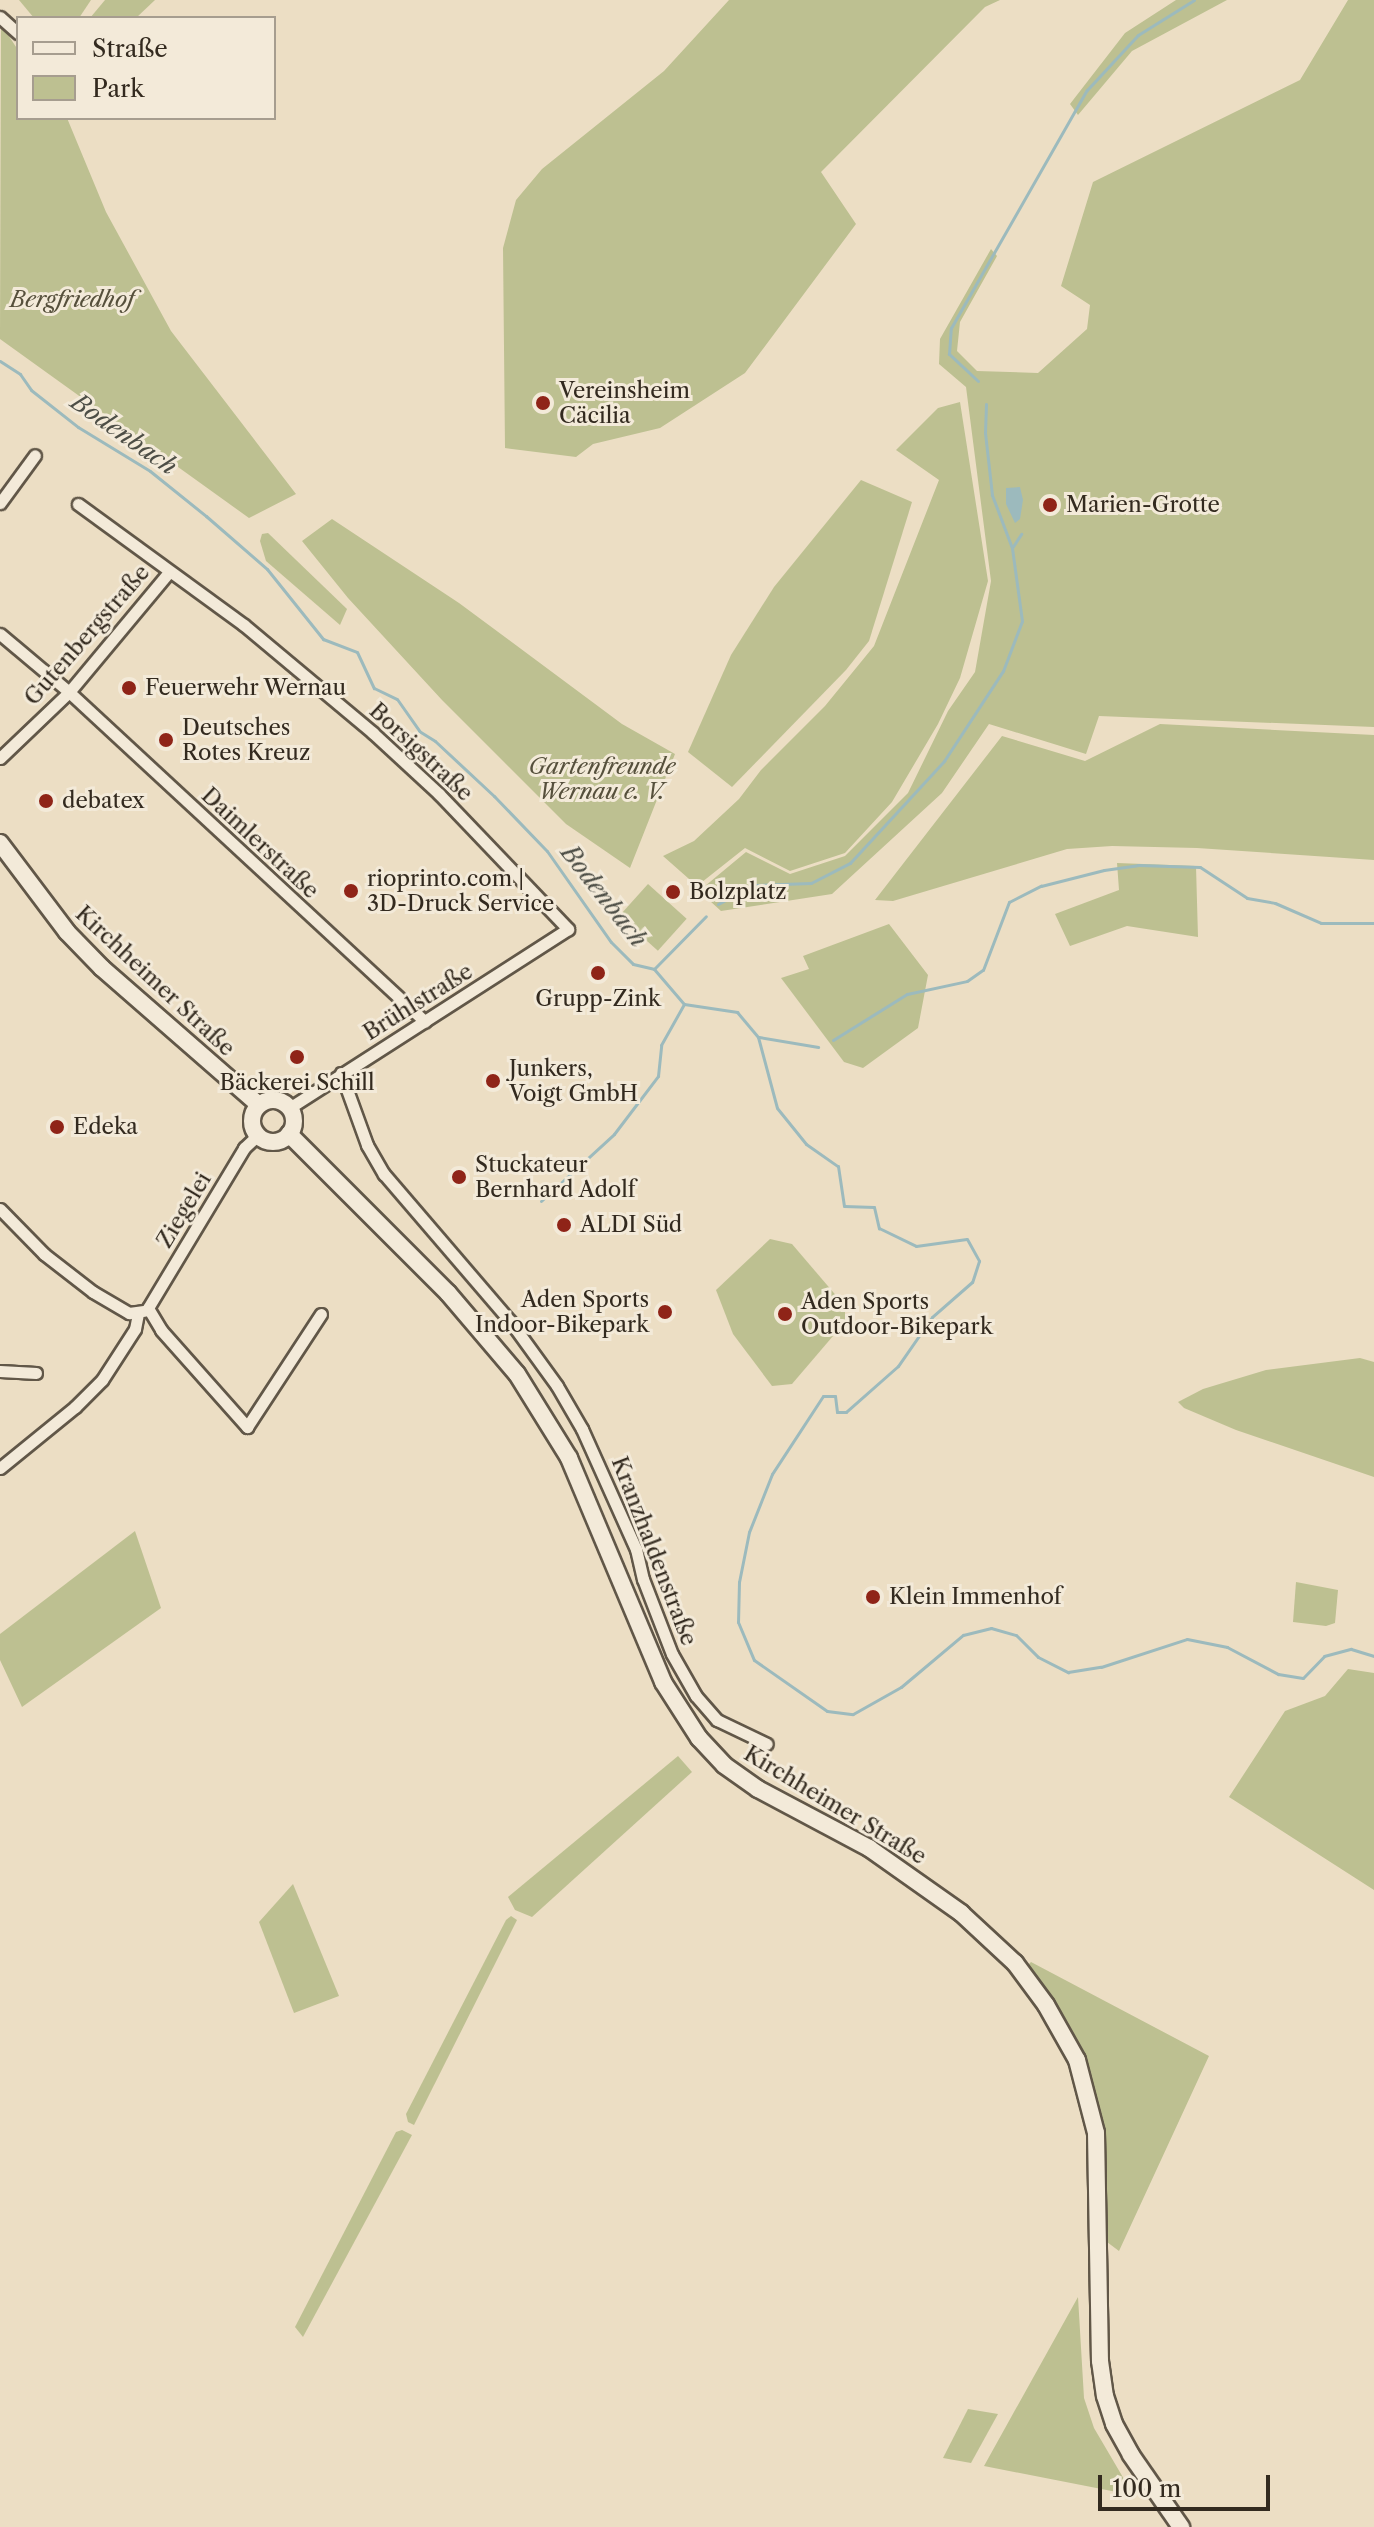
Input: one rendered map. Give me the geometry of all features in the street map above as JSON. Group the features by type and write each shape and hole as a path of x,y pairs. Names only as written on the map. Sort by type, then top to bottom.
{"main road":[{"name":"Kirchheimer Straße","path":"0,843 67,932 102,968 259,1105"},
{"path":"274,1100 289,1108 294,1124 289,1134 275,1142 258,1135 252,1121 259,1105 274,1100"},
{"name":"Kirchheimer Straße","path":"289,1134 448,1293 517,1374 569,1458 663,1682 699,1738 724,1765 758,1789 869,1848 929,1888 993,1942 1046,2005 1077,2060 1096,2133 1100,2361 1105,2396 1114,2424 1131,2455 1181,2527"}],"street":[{"path":"0,17 16,31"},
{"path":"0,503 35,455"},
{"name":"Borsigstraße","path":"78,504 299,668 384,742 568,929"},
{"name":"Gutenbergstraße","path":"0,758 69,692 169,572"},
{"name":"Daimlerstraße","path":"0,634 69,692 425,1022"},
{"name":"Brühlstraße","path":"289,1108 568,929"},
{"name":"Kranzhaldenstraße","path":"341,1073 367,1145 384,1174 508,1320 557,1386 582,1429 636,1549 643,1579 672,1654 696,1696 717,1720 767,1744"},
{"name":"Ziegelei","path":"0,1468 68,1414 102,1380 244,1148 258,1135"},
{"path":"0,1209 67,1273 120,1310 143,1311 247,1427 321,1314"},
{"path":"0,1371 36,1373"}],"green space":[{"path":"19,0 91,0 80,16 32,16"},
{"path":"105,0 155,0 138,16 92,16"},
{"path":"729,0 1000,0 985,7 821,172 856,224 745,373 660,428 593,444 576,457 505,448 503,248 516,200 542,169 664,71"},
{"path":"1176,0 1227,0 1132,51 1078,115 1070,104 1125,33"},
{"path":"1348,0 1374,0 1374,727 1099,716 1086,754 989,724 942,793 832,894 721,911 699,891 746,852 790,874 845,856 908,793 948,711 975,672 991,581 966,387 939,364 940,339 991,249 997,256 960,322 957,351 977,371 1038,373 1087,329 1090,305 1061,286 1093,182 1300,80"},
{"name":"Bergfriedhof","path":"1,24 16,47 16,120 68,120 106,212 171,331 296,494 249,518 0,339"},
{"path":"960,402 988,581 960,678 938,724 892,802 845,853 790,871 745,848 697,886 663,856 694,841 739,799 761,770 825,706 874,646 939,480 896,450 938,408"},
{"path":"861,480 912,502 869,641 846,670 732,787 688,752 731,655 774,587"},
{"name":"Gartenfreunde Wernau e. V.","path":"332,519 459,603 622,724 675,754 630,868 566,824 442,700 348,598 302,541"},
{"path":"268,533 347,609 340,625 266,561 260,541 262,534"},
{"path":"1160,724 1374,735 1374,860 1197,848 1112,846 1067,849 893,901 875,900 1002,736 1085,761"},
{"path":"1117,863 1196,866 1198,937 1127,926 1070,946 1055,914 1119,890"},
{"path":"648,884 687,919 658,951 619,916"},
{"path":"889,924 928,975 918,1028 863,1068 844,1062 781,978 809,969 803,956"},
{"name":"Aden Sports Outdoor-Bikepark","path":"770,1239 792,1244 845,1306 845,1322 792,1384 772,1386 733,1334 716,1290"},
{"path":"1360,1358 1374,1362 1374,1477 1236,1430 1184,1408 1178,1402 1203,1389 1266,1370"},
{"path":"135,1531 161,1608 22,1707 0,1660 0,1634"},
{"path":"1296,1582 1338,1590 1335,1623 1326,1626 1293,1622"},
{"path":"1348,1669 1374,1673 1374,1890 1229,1797 1285,1711 1325,1696"},
{"path":"678,1756 692,1772 532,1917 515,1910 508,1897"},
{"path":"293,1884 339,1996 294,2013 259,1922"},
{"path":"511,1916 517,1920 414,2125 408,2122 406,2114 506,1920"},
{"path":"1031,1962 1209,2056 1119,2251 1107,2242 1107,2178 1096,2095 1086,2062 1068,2027 1027,1966"},
{"path":"402,2130 412,2135 303,2337 295,2327 396,2132"},
{"path":"1078,2297 1084,2398 1094,2428 1131,2491 1127,2494 984,2466"},
{"path":"968,2409 998,2414 971,2463 943,2458"}],"water":[{"path":"1020,487 1023,500 1020,519 1015,523 1006,504 1006,488"}],"waterway":[{"path":"978,381 949,354 951,328 1087,90 1138,35 1194,0"},
{"name":"Bodenbach","path":"0,361 20,374 31,390 78,427 150,471 206,516 267,569 323,639 357,652 374,688 397,699 419,731 435,741 494,796 547,851 611,942 633,964 654,969 684,1004 737,1012 758,1037 777,1108 806,1144 838,1166 844,1206 874,1207 879,1228 916,1246 967,1239 979,1261 972,1282 932,1317 898,1366 846,1412 837,1412 835,1396 823,1396 772,1474 749,1532 739,1582 738,1622 754,1660 827,1711 853,1714 901,1687 963,1635 991,1628 1016,1635 1038,1657 1068,1672 1101,1667 1187,1639 1227,1647 1278,1674 1303,1678 1324,1656 1351,1649 1374,1656"},
{"path":"718,904 754,885 811,883 850,863 944,761 1003,671 1022,621 1012,548 992,495 985,433 986,404"},
{"path":"1012,548 1021,534"},
{"path":"833,1040 907,994 967,981 983,970 1009,902 1041,886 1104,870 1138,865 1200,867 1247,898 1275,903 1321,923 1374,923"},
{"path":"654,969 706,916"},
{"path":"541,1201 614,1134 658,1076 661,1045 684,1004"},
{"path":"759,1037 818,1047"}],"place":[{"name":"Vereinsheim Cäcilia","path":"543,403"},
{"name":"Marien-Grotte","path":"1050,505"},
{"name":"Feuerwehr Wernau","path":"129,688"},
{"name":"Deutsches Rotes Kreuz","path":"166,740"},
{"name":"debatex","path":"46,801"},
{"name":"rioprinto.com | 3D-Druck Service","path":"351,891"},
{"name":"Bolzplatz","path":"673,892"},
{"name":"Grupp-Zink","path":"598,973"},
{"name":"Bäckerei Schill","path":"297,1057"},
{"name":"Junkers, Voigt GmbH","path":"493,1081"},
{"name":"Edeka","path":"57,1127"},
{"name":"Stuckateur Bernhard Adolf","path":"459,1177"},
{"name":"ALDI Süd","path":"564,1225"},
{"name":"Aden Sports Indoor-Bikepark","path":"665,1312"},
{"name":"Aden Sports Outdoor-Bikepark","path":"785,1314"},
{"name":"Klein Immenhof","path":"873,1597"}]}
